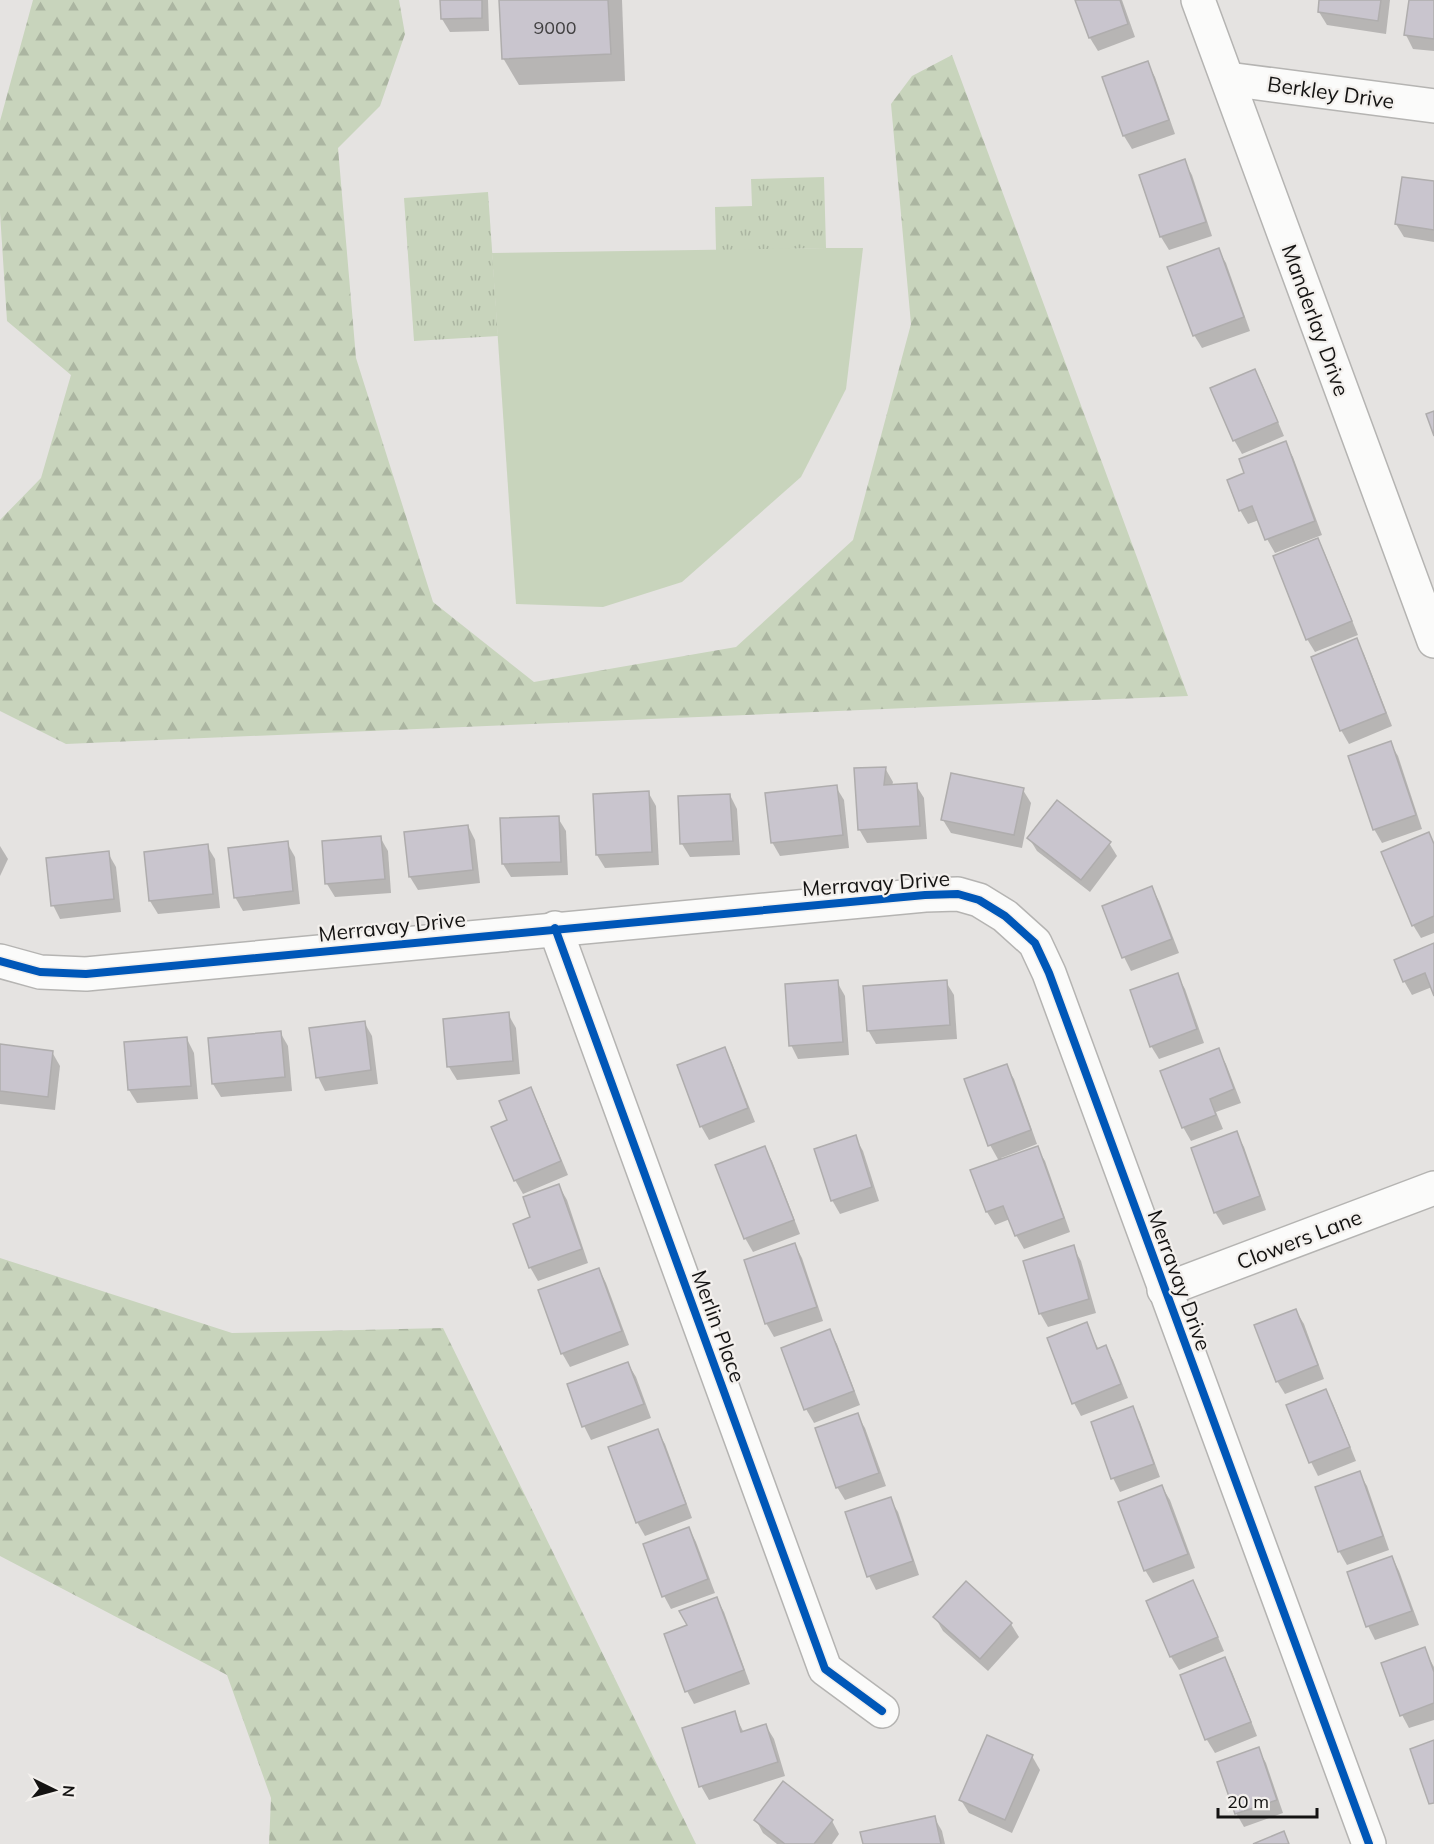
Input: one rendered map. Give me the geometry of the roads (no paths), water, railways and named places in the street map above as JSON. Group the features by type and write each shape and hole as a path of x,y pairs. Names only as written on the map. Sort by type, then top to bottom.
{"street":[{"name":"Manderlay Drive","path":"1198,0 1434,640"},
{"name":"Berkley Drive","path":"1228,79 1434,106"},
{"name":"Merravay Drive","path":"0,961 40,972 86,974 555,928 925,895 958,894 979,900 1005,916 1035,943 1049,973 1369,1844"},
{"name":"Merlin Place","path":"555,928 825,1669 882,1712"},
{"name":"Clowers Lane","path":"1164,1290 1434,1188"}]}
